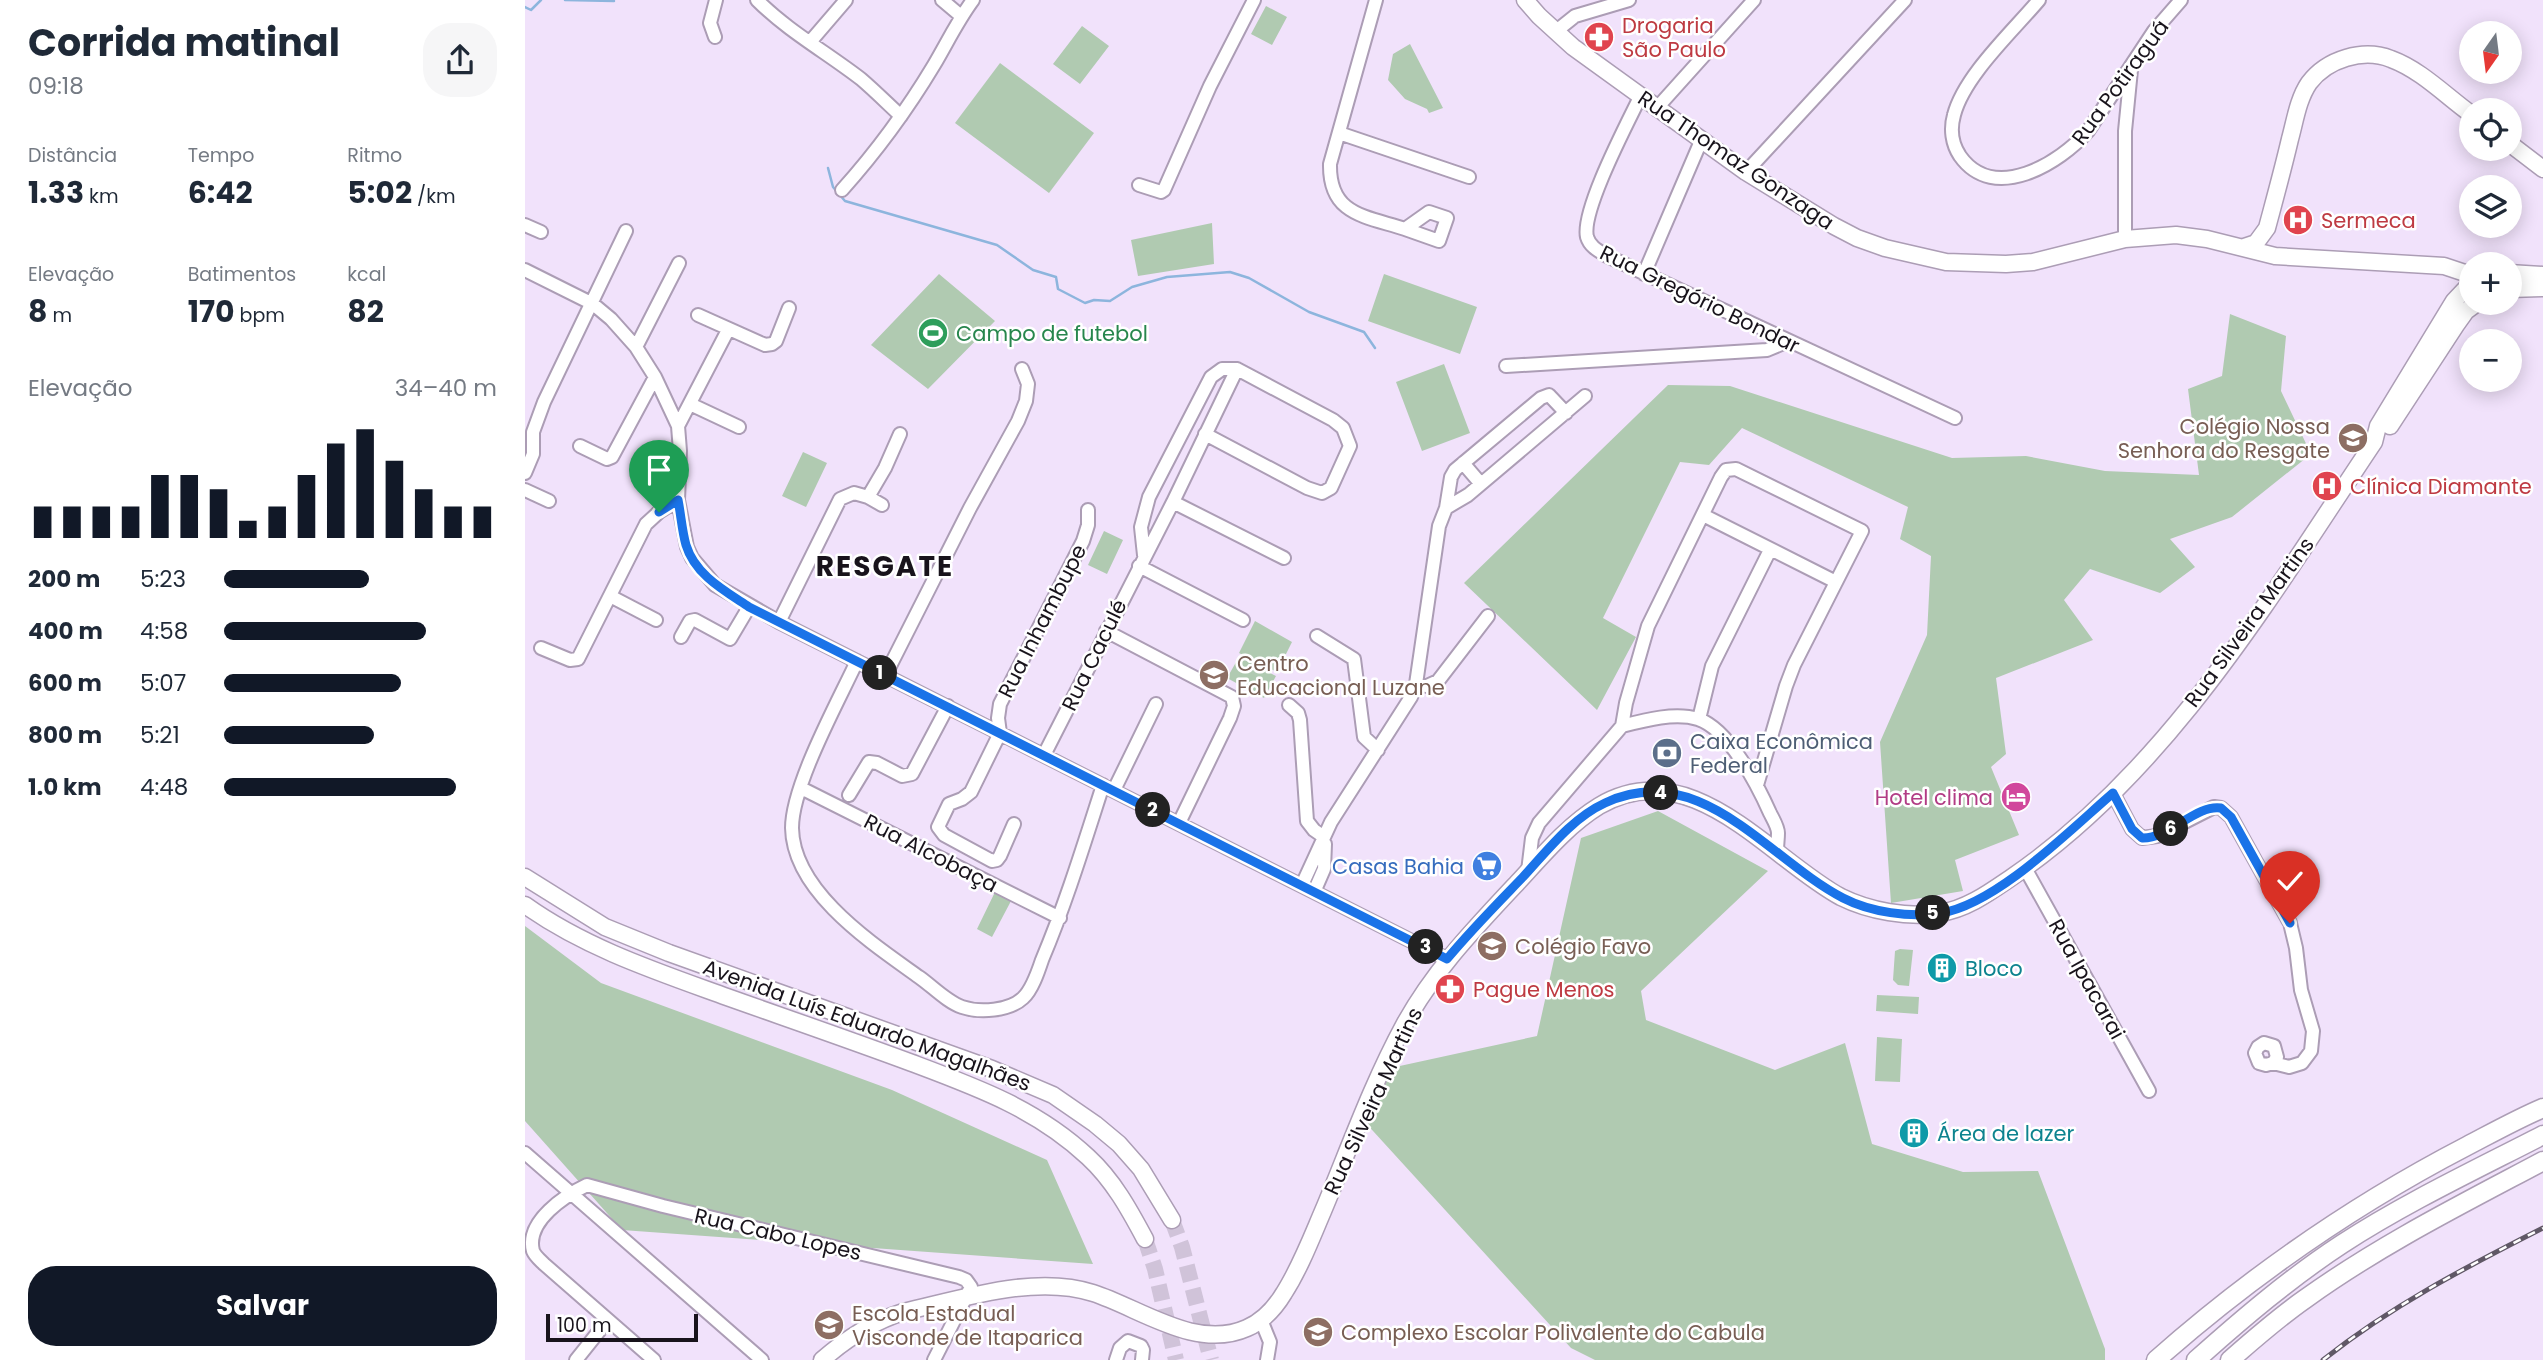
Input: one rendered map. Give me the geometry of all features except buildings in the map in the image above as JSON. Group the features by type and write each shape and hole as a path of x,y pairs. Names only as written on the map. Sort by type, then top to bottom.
{"highway":[{"path":"2156,1360 2214,1311 2273,1267 2363,1206 2427,1167 2543,1108"},
{"path":"2196,1360 2280,1289 2342,1244 2415,1202 2543,1135"},
{"path":"2230,1360 2305,1299 2358,1263 2543,1161"},
{"path":"2174,1360 2214,1311"}],"main road":[{"name":"Rua Thomaz Gonzaga","path":"1525,0 1555,32 1656,109 1746,172 1804,209 1857,238 1925,258 1976,264 2032,262 2125,239 2176,236 2196,237 2275,256 2452,267 2459,270"},
{"path":"2244,247 2259,240 2267,228 2299,105 2309,84 2325,67 2347,57 2370,55 2389,58 2409,68 2459,105"},
{"path":"2522,153 2543,169"},
{"path":"2267,228 2273,245 2287,255"},
{"path":"2425,265 2437,268 2449,277 2453,283 2454,302"},
{"path":"2522,274 2543,275"},
{"path":"2522,289 2543,288"},
{"name":"Rua Silveira Martins","path":"2374,442 2378,426 2459,296"},
{"name":"Rua Silveira Martins","path":"823,1360 860,1330 883,1319 1018,1288 1064,1286 1100,1295 1194,1332 1230,1333 1245,1329 1261,1320 1274,1308 1298,1268 1401,1030 1431,980 1528,871 1564,834 1603,803 1642,792 1666,793 1693,799 1730,817 1844,898 1864,906 1894,913 1941,913 1962,907 1984,896 2060,841 2113,793 2166,736 2258,614 2374,442 2387,432 2464,315"},
{"name":"Avenida Luís Eduardo Magalhães","path":"525,877 561,902 605,927 643,943 992,1069 1053,1095 1119,1144 1140,1169 1172,1220"},
{"name":"Avenida Luís Eduardo Magalhães","path":"525,905 563,930 680,980 894,1057 1012,1103 1059,1133 1089,1157 1123,1200 1145,1239"}],"street":[{"path":"715,37 710,23 716,0"},
{"path":"757,0 779,23 861,80 901,116"},
{"path":"810,42 845,0"},
{"path":"942,0 961,16"},
{"path":"842,190 873,156 901,116 973,0"},
{"path":"1139,185 1161,192 1164,190 1206,96 1254,0"},
{"path":"1376,0 1330,164 1331,184 1338,200 1352,211 1405,229"},
{"path":"1555,32 1575,16 1629,0"},
{"path":"1656,109 1754,0"},
{"path":"1746,172 1905,0"},
{"name":"Rua Potiraguá","path":"2039,0 1969,82 1954,116 1953,140 1956,150 1974,170 1987,175 2017,176 2036,171 2065,155 2088,131 2154,31 2181,0"},
{"path":"2125,239 2125,131 2132,66"},
{"name":"Rua Gregório Bondar","path":"1640,97 1591,209 1587,237 1597,250 1786,342 1955,418"},
{"path":"1339,132 1469,177"},
{"path":"1644,274 1701,141"},
{"path":"525,225 541,232"},
{"path":"525,473 533,454 533,432 544,402 626,231"},
{"path":"636,347 679,263"},
{"path":"525,270 593,304 611,319 636,347 655,377 678,426 678,500 687,547 692,558 715,585 749,607 1447,959"},
{"path":"698,315 765,345 776,341 789,308"},
{"path":"678,426 728,330"},
{"path":"1506,366 1767,350 1786,342"},
{"path":"885,676 970,508 1019,421 1028,384 1022,369"},
{"name":"Rua Caculé","path":"1044,755 1173,502 1237,369 1222,369 1211,377 1149,497 1141,527 1141,561"},
{"path":"1205,434 1307,488 1322,493 1331,488 1349,453 1349,439 1343,428 1333,420 1237,369"},
{"path":"580,446 597,456 607,459 612,457 655,377"},
{"path":"1302,885 1331,822 1408,704 1416,684 1439,526 1446,508 1451,477 1463,463 1545,395 1553,398 1566,413"},
{"path":"1446,508 1468,495 1585,397"},
{"path":"690,404 739,428"},
{"path":"868,497 900,434"},
{"path":"1463,463 1481,484"},
{"path":"1528,871 1532,838 1539,823 1622,726 1647,626 1726,470 1736,469 1861,531 1786,686 1757,785"},
{"path":"525,490 549,501"},
{"path":"779,622 839,499 854,494 868,497 882,505"},
{"path":"541,648 570,660 578,659 646,524 678,500"},
{"path":"1173,502 1284,558"},
{"name":"Rua Inhambupe","path":"1000,733 1000,704 1083,541 1089,510"},
{"path":"1703,514 1836,582"},
{"path":"1699,719 1712,666 1770,550"},
{"path":"1141,561 1243,620"},
{"path":"610,596 656,620"},
{"path":"681,637 690,621 695,620 730,639 749,607"},
{"path":"1416,684 1427,686 1438,681 1488,616"},
{"path":"1106,631 1228,694 1234,701 1230,718 1179,824"},
{"path":"1317,636 1354,659 1364,737 1378,750"},
{"path":"857,661 817,746 794,808 792,830 797,852 819,892 837,913 866,938 960,1006 980,1010 1006,1007 1024,998 1060,918 1109,788 1156,704"},
{"path":"1289,705 1298,713 1300,720 1307,821 1324,837 1324,869 1314,892"},
{"path":"849,795 867,763 872,761 902,776 912,774 948,706"},
{"path":"1622,726 1660,718 1699,719 1714,730 1746,765 1757,785 1778,831 1777,850"},
{"path":"1000,733 971,792 949,804 938,827 944,835 992,861 1000,856 1014,824"},
{"name":"Rua Alcobaça","path":"801,788 1060,918"},
{"path":"2113,793 2132,829 2142,838 2157,836 2214,807 2221,808 2231,817 2290,923 2301,990 2312,1031 2311,1051 2302,1063 2289,1067 2273,1063"},
{"path":"1778,831 1788,820"},
{"name":"Rua Ipacarai","path":"2025,868 2149,1091"},
{"path":"525,1153 762,1360"},
{"name":"Rua Cabo Lopes","path":"571,1193 587,1185 663,1206 959,1277 966,1280 971,1287 965,1299"},
{"path":"571,1193 541,1214 531,1227 531,1250 654,1360"},
{"path":"934,1360 965,1299"},
{"path":"576,1360 608,1320"},
{"path":"1261,1320 1270,1342 1267,1360"},
{"path":"1116,1360 1120,1348 1128,1341 1141,1346 1142,1360"}],"green space":[{"path":"1266,6 1287,17 1272,45 1251,34"},
{"path":"1082,26 1109,46 1080,84 1053,64"},
{"path":"1410,44 1443,108 1429,113 1427,109 1405,99 1388,80 1393,54"},
{"path":"1000,63 1094,133 1049,193 955,123"},
{"path":"1212,223 1214,264 1138,276 1131,240"},
{"name":"Campo de futebol","path":"939,274 995,321 928,389 871,345"},
{"path":"1384,274 1477,307 1460,354 1368,321"},
{"path":"2230,314 2286,336 2281,391 2311,454 2232,517 2170,539 2195,567 2160,593 2090,569 2064,600 2093,640 1996,678 2006,754 1991,767 2019,835 1955,860 1963,891 1891,903 1880,742 1927,635 1931,556 1900,539 1908,507 1742,428 1709,465 1680,462 1603,618 1636,637 1597,710 1464,583 1668,385 1730,386 1952,458 2026,456 2105,471 2199,475 2188,389 2222,376"},
{"path":"1444,364 1470,433 1422,451 1396,382"},
{"path":"803,452 827,463 806,507 782,496"},
{"path":"1104,531 1123,540 1107,574 1088,565"},
{"path":"1255,621 1292,642 1277,672 1239,653"},
{"path":"1239,657 1276,676 1264,698 1227,678"},
{"path":"1658,811 1768,871 1641,991 1646,1020 1775,1070 1845,1043 1872,1144 1963,1172 2038,1171 2105,1349 2105,1360 1595,1360 1571,1348 1363,1120 1386,1069 1537,1036 1581,838"},
{"path":"995,892 1011,901 992,937 977,929"},
{"path":"525,926 601,983 892,1090 1047,1160 1093,1264 622,1230 525,1121"},
{"path":"1913,950 1909,986 1898,985 1893,980 1895,951"},
{"path":"1877,995 1919,997 1918,1014 1876,1011"},
{"path":"1877,1037 1902,1039 1900,1082 1875,1081"}],"waterway":[{"path":"525,7 531,10 541,0"},
{"path":"565,0 614,1"},
{"path":"828,168 833,187 845,201 997,245 1033,270 1056,277 1058,289 1085,303 1094,300 1110,301 1132,287 1167,277 1230,272 1249,278 1309,312 1364,332 1375,348"}],"tunnel":[{"path":"1172,1220 1182,1247 1211,1360"},
{"path":"1145,1239 1155,1269 1176,1360"}],"railway":[{"path":"2323,1360 2402,1305 2543,1228"}],"place":[{"name":"Drogaria São Paulo","path":"1599,37"},
{"name":"Sermeca","path":"2298,220"},
{"name":"Campo de futebol","path":"933,333"},
{"name":"Colégio Nossa Senhora do Resgate","path":"2353,438"},
{"name":"Clínica Diamante","path":"2327,486"},
{"name":"Centro Educacional Luzane","path":"1214,675"},
{"name":"Caixa Econômica Federal","path":"1667,753"},
{"name":"Hotel clima","path":"2016,797"},
{"name":"Casas Bahia","path":"1487,866"},
{"name":"Colégio Favo","path":"1492,946"},
{"name":"Bloco","path":"1942,968"},
{"name":"Pague Menos","path":"1450,989"},
{"name":"Área de lazer","path":"1914,1133"},
{"name":"Escola Estadual Visconde de Itaparica","path":"829,1325"},
{"name":"Complexo Escolar Polivalente do Cabula","path":"1318,1332"}],"district":[{"name":"RESGATE","path":"885,566"}],"route":[{"path":"659,512 678,500 687,547 692,558 715,585 749,607 1447,959 1564,834 1603,803 1642,792 1666,793 1693,799 1719,811 1844,898 1894,913 1916,914 1941,913 1962,907 1984,896 2043,855 2113,793 2132,829 2142,838 2150,839 2209,809 2221,808 2231,817 2290,923"}]}
